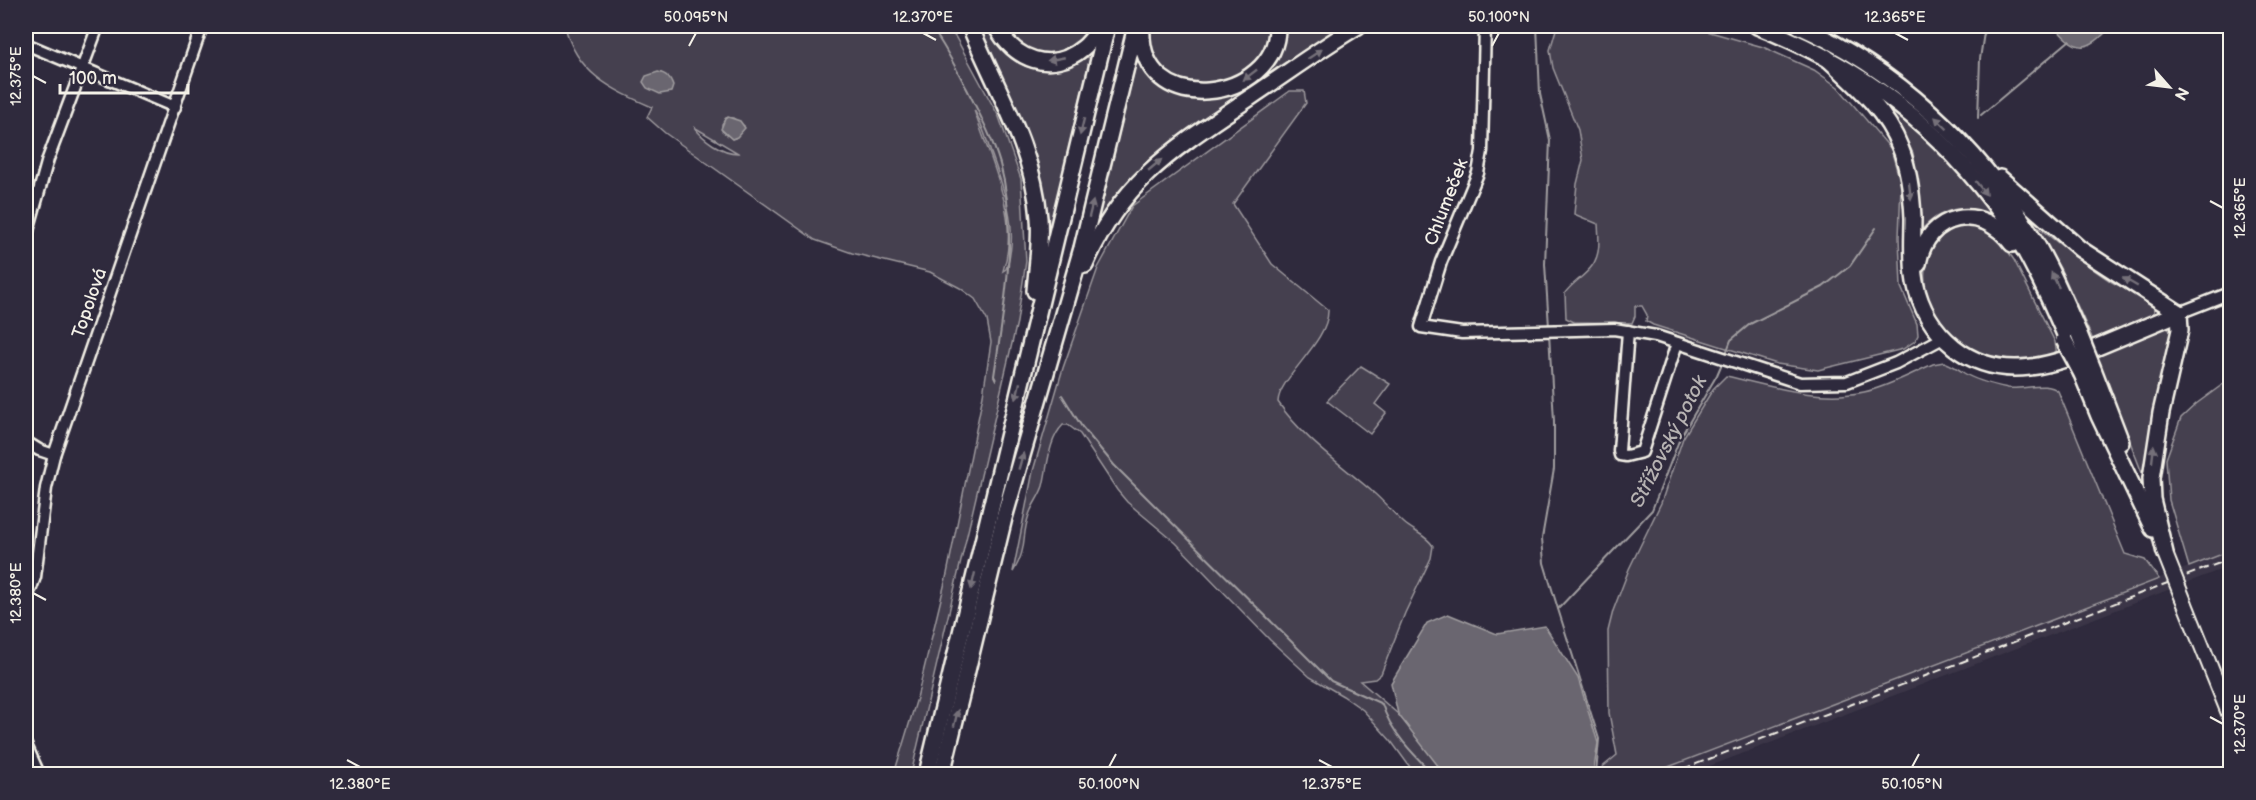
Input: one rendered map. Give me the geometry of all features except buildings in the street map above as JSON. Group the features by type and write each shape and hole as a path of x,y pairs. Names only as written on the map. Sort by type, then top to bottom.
{"highway":[{"path":"961,26 990,74"},
{"path":"970,26 1022,141 1035,192 1039,219 1039,244 1032,334"},
{"path":"996,26 1007,45 1016,52 1047,61 1059,60 1081,50 1101,26"},
{"path":"927,774 1107,26"},
{"path":"942,774 1005,518 1082,248 1136,26"},
{"path":"1142,26 1145,55 1158,76 1179,89 1199,92 1232,86 1254,72 1270,54 1275,41 1276,26"},
{"path":"1049,367 1089,255 1107,221 1127,193 1154,166 1175,150 1358,26"},
{"path":"1757,26 1826,57 1879,89 1917,119 1951,151 2007,222 2087,372 2099,416 2166,555"},
{"path":"1799,26 1816,33 1886,76 1925,108 2032,209 2080,249 2179,313"},
{"path":"1826,57 1879,110 1900,147 1911,197 1912,257 1915,282 1930,320 1944,338 1968,357 1989,365 2019,369 2059,363 2179,313"},
{"path":"1962,143 1997,185 2030,233 2056,281 2070,337"},
{"path":"1921,299 1917,268 1924,242 1938,226 1955,219 1965,217 1985,221 2000,230 2014,248 2070,337"},
{"path":"2166,555 2152,499 2151,478 2161,413 2180,330 2179,313"}],"main road":[{"path":"2166,555 2230,716"}],"street":[{"path":"26,237 48,159 98,26"},
{"name":"Topolová","path":"26,596 35,577 46,488 54,455 202,26"},
{"name":"Chlumeček","path":"1485,26 1482,151 1479,169 1441,262 1421,327 1462,333 1614,329 1628,331"},
{"path":"1862,26 1882,26"},
{"path":"26,44 174,107"},
{"path":"2179,313 2230,293"},
{"path":"1677,343 1642,452 1626,456 1620,455 1628,331 1656,336 1800,383 1847,382 1896,363 1944,338"},
{"path":"26,442 54,455"},
{"path":"26,745 39,774"}],"shaded area":[{"path":"565,26 946,26 956,38 999,117 1021,179 1026,261 1017,322 911,774 894,774 917,698 947,574 983,395 991,342 987,320 975,299 930,272 852,253 815,240 665,133 647,117 652,107 609,86 597,77 577,56","holes":["974,110 986,136 1009,210 1010,255 1006,269 1003,271 1008,251 1008,231 1006,210 995,169","726,118 733,118 744,126 735,138 732,139 722,131 722,124","694,127 738,153 719,148"]},
{"path":"974,26 987,26 1004,51 1021,64 1030,67 1050,68 1075,58 1090,58 1044,252 1044,222"},
{"path":"999,26 1093,26 1086,37 1059,56 1028,54"},
{"path":"1147,26 1272,26 1270,40 1259,61 1219,85 1180,85 1155,64"},
{"path":"1284,26 1344,26 1174,145 1112,203 1101,219 1098,219 1138,55 1153,79 1166,91 1184,98 1204,99 1224,96 1243,88 1259,77 1273,62 1281,45"},
{"path":"1557,26 1680,26 1703,30 1763,47 1814,70 1838,87 1891,149 1901,185 1899,237 1901,287 1917,324 1918,335 1915,341 1903,349 1818,370 1777,364 1653,325 1646,321 1647,315 1642,306 1635,306 1632,323 1574,322 1566,318 1565,293 1595,261 1599,235 1598,224 1574,214 1577,184 1583,160 1578,130 1553,68 1550,50"},
{"path":"2054,26 2112,26 2096,41 2083,46 2070,41"},
{"path":"658,72 669,79 673,86 671,92 660,94 647,88 643,82 646,76"},
{"path":"1290,91 1304,91 1306,103 1233,204 1272,264 1328,310 1321,334 1286,382 1280,392 1278,402 1299,428 1323,451 1433,546 1431,558 1405,613 1381,674 1375,679 1360,681 1398,714 1447,774 1415,774 1391,741 1363,710 1310,677 1270,640 1176,543 1127,502 1080,434 1068,425 1063,425 1058,431 1051,446 1043,486 1029,515 1023,549 1013,572 1033,471 1063,368 1098,268 1132,206"},
{"path":"1879,98 1963,175 1993,216 1972,209 1954,210 1937,216 1921,230 1918,224 1920,196 1913,153 1901,130"},
{"path":"728,117 740,121 745,128 732,139 721,129"},
{"path":"2033,223 2112,282 2146,300 2155,309 2152,317 2094,342 2060,268"},
{"path":"1966,224 1988,230 2001,241 2014,260 2055,342 2057,356 2017,360 1993,358 1963,345 1939,321 1926,290 1927,258 1936,239 1952,228"},
{"path":"2164,326 2172,332 2173,339 2155,405 2144,478 2096,354"},
{"path":"1944,362 1969,376 1991,384 2008,388 2048,387 2058,391 2125,554 2145,560 2159,579 1650,774 1594,774 1617,755 1609,713 1608,631 1613,611 1629,569 1661,503 1683,438 1713,389 1726,376 1795,392 1846,395 1881,387 1933,364"},
{"path":"1361,366 1390,384 1375,404 1386,413 1370,434 1327,401"},
{"path":"2226,382 2230,383 2230,551 2189,567 2169,500 2166,459 2181,418"},
{"path":"2230,551 2230,566 1900,693 1689,774 1650,774"},
{"path":"1448,614 1497,634 1545,626 1578,678 1598,743 1591,774 1447,774 1442,771 1398,714 1391,683 1427,623"}],"waterway":[{"path":"930,26 950,56 985,125 1000,164 1006,190 1008,270 994,376 996,380"},
{"path":"1537,26 1540,94 1550,140 1545,264 1549,327"},
{"path":"1978,118 1980,59 1985,26"},
{"name":"Střížovský potok","path":"1981,115 2070,40"},
{"name":"Střížovský potok","path":"1725,356 1731,340 1750,324 1823,287 1850,266 1876,228"},
{"path":"1549,333 1554,469 1542,538 1544,563 1558,609"},
{"name":"Střížovský potok","path":"1596,774 1599,739 1558,609 1652,510 1680,438 1723,361"},
{"path":"1062,395 1082,427 1114,465 1331,681 1382,704 1396,733 1433,774"}],"railway":[{"path":"1670,774 2230,559"}]}
